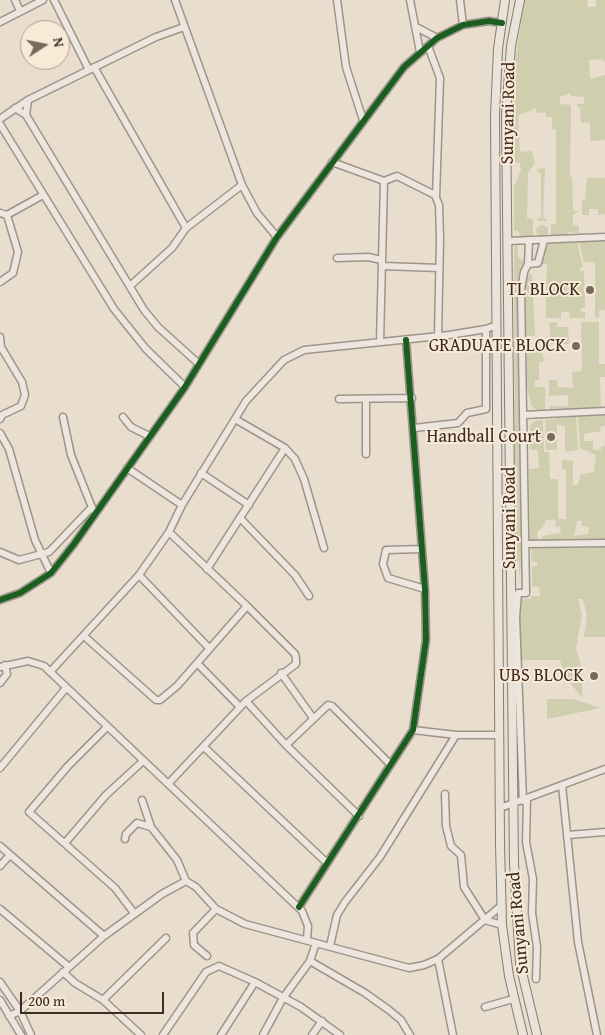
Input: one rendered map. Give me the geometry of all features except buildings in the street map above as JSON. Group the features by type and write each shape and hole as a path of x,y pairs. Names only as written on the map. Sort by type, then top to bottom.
{"main road":[{"path":"505,0 498,50 495,115 499,403 499,735 502,925 513,1000 523,1035"},
{"name":"Sunyani Road","path":"520,0 511,46 506,115 509,241 513,804 515,915 520,964 537,1035"},
{"path":"499,403 509,392"}],"street":[{"path":"15,0 20,11"},
{"path":"0,22 43,0"},
{"path":"54,0 92,69 186,228"},
{"path":"175,0 242,185 257,213 277,237"},
{"path":"337,0 343,51 351,88 362,120"},
{"path":"410,0 418,28 420,52"},
{"path":"460,0 463,25"},
{"path":"0,552 19,560 49,552 93,510 127,468 185,387 277,237 362,120 404,67 437,38 463,25 489,21 502,23"},
{"path":"0,119 28,100 156,37 184,27"},
{"path":"418,28 437,38"},
{"path":"428,46 440,78 436,197 440,239 438,336"},
{"path":"26,115 28,100"},
{"path":"15,108 26,115 144,310 158,327 199,364"},
{"path":"0,124 114,309 146,349 185,387"},
{"path":"332,162 384,181 397,176 426,189 436,197"},
{"path":"380,342 384,181"},
{"path":"130,286 172,248 186,228 242,185"},
{"path":"0,213 7,215 43,195"},
{"path":"0,282 13,273 18,252 7,215"},
{"path":"509,241 605,237"},
{"path":"528,264 538,263 544,240"},
{"path":"529,241 528,264 523,276 522,290 526,593 518,593 516,617 526,842 533,879 532,912 537,947 536,979"},
{"path":"337,258 368,257 382,263 439,268"},
{"path":"50,672 139,575 169,532 182,505 246,401 284,360 293,354 316,348 438,336 486,329 497,325"},
{"path":"414,428 458,423 466,413 486,409 486,329"},
{"path":"0,337 1,349 22,382 25,395 21,406 2,415 0,419"},
{"path":"299,908 413,730 426,640 425,589 412,398 406,340"},
{"path":"339,399 412,398"},
{"path":"366,399 366,454"},
{"path":"524,416 605,411"},
{"path":"0,600 20,593 51,573 74,544 93,510 91,500 70,455 63,417"},
{"path":"123,417 131,427 149,436"},
{"path":"235,419 286,448 295,459 304,479 324,548"},
{"path":"0,433 9,449 34,540 51,573"},
{"path":"207,570 286,448"},
{"path":"127,468 182,505"},
{"path":"201,473 249,505"},
{"path":"240,518 295,575 309,596"},
{"path":"169,532 295,654 296,664 281,673 246,701 169,783"},
{"path":"66,536 74,544"},
{"path":"526,544 605,543"},
{"path":"422,549 386,550 383,564 388,578 425,589"},
{"path":"139,575 209,648"},
{"path":"84,636 156,700 162,699 177,686 247,606"},
{"path":"0,683 7,674 3,666 28,661 44,666 299,908 306,916 308,926 307,940"},
{"path":"197,663 240,707"},
{"path":"281,673 313,718"},
{"path":"0,768 66,688"},
{"path":"246,701 286,745 359,816"},
{"path":"286,745 325,707 332,706 390,764"},
{"path":"107,727 68,766 29,812 115,888 134,913"},
{"path":"413,730 456,735 499,735"},
{"path":"330,946 337,915 344,902 380,856 456,735"},
{"path":"204,747 327,863"},
{"path":"65,843 106,795 143,761"},
{"path":"500,808 605,769"},
{"path":"562,785 578,942 598,1035"},
{"path":"446,794 446,826 449,842 461,855 464,887 485,920 502,925"},
{"path":"142,800 151,827 177,860 186,882 196,887 216,909 245,924 401,967 424,965 438,959 502,905"},
{"path":"125,839 126,834 137,823 151,827"},
{"path":"568,835 605,832"},
{"path":"0,846 104,936"},
{"path":"0,866 10,855"},
{"path":"10,1016 20,1012 104,936 134,913 162,894 186,882"},
{"path":"0,909 66,970 75,983 103,1000 141,1035"},
{"path":"207,956 194,945 193,934 216,909"},
{"path":"103,1000 166,938"},
{"path":"263,1035 283,998 310,961 316,943"},
{"path":"438,959 453,1035"},
{"path":"310,961 365,993 389,1010 401,1020 410,1035"},
{"path":"163,1035 211,968 219,966 255,982 322,1021 340,1035"},
{"path":"0,982 20,1012 31,1035"},
{"path":"221,1035 255,982"},
{"path":"0,1000 21,1035"},
{"path":"485,1007 513,1000"},
{"path":"312,1035 322,1021"}],"green space":[{"path":"524,0 587,0 588,7 596,7 596,0 605,0 605,62 602,59 589,60 590,79 605,75 605,140 590,141 590,122 581,123 580,107 577,107 577,104 584,104 584,97 571,96 570,93 560,97 560,104 571,105 570,177 572,177 573,211 579,211 573,215 573,225 579,226 579,233 568,232 568,237 551,235 551,224 556,224 556,130 552,129 552,117 546,117 545,112 536,113 536,108 518,116 520,152 532,151 535,163 528,173 527,218 533,219 533,237 521,237 518,231 514,231 514,187 521,170 520,163 515,162 512,122 513,77"},
{"path":"545,168 543,218 547,219 547,221 538,221 537,219 541,218 541,173 538,173 537,169"},
{"path":"587,178 605,178 605,214 598,215 598,209 589,209 589,215 582,215 582,200 585,200"},
{"path":"540,225 544,225 548,231 544,237 540,237 536,233 536,229"},
{"path":"605,241 605,310 599,310 599,318 595,317 595,262 584,262 579,242"},
{"path":"577,242 583,267 580,267 580,271 584,271 585,308 581,308 580,312 585,312 585,318 570,318 569,312 561,312 561,318 546,318 546,297 550,297 550,294 546,293 547,264 540,264 545,244"},
{"path":"514,246 518,246 518,257 524,261 521,277 525,565 521,565 519,581 519,561 515,561"},
{"path":"532,274 535,336 526,336 526,281 528,275"},
{"path":"557,322 557,327 568,327 569,344 551,344 549,323"},
{"path":"581,322 599,322 599,364 605,364 605,377 600,377 601,409 550,412 549,406 568,406 568,395 549,396 549,380 557,380 558,387 573,388 572,372 582,371"},
{"path":"527,346 541,346 544,361 539,362 539,380 535,380 535,387 545,387 545,412 537,411 531,405 527,387"},
{"path":"605,414 605,426 600,427 601,431 584,434 584,441 593,441 593,450 601,450 601,446 605,446 605,540 540,541 543,536 560,533 561,527 555,526 556,520 546,520 543,527 537,532 538,541 530,541 529,469 539,468 538,450 530,450 530,426 534,421 543,420 544,452 549,452 550,479 558,479 558,519 566,519 566,469 562,469 562,460 573,461 573,485 578,485 581,474 594,472 596,455 580,448 578,416","holes":["577,521 582,521 582,526 589,527 588,534 574,536"]},
{"path":"576,416 578,450 565,452 565,426 557,424 557,450 546,450 545,420"},
{"path":"532,546 605,547 605,637 584,637 587,616 583,599 578,599 582,615 576,648 582,670 582,698 564,675 560,660 520,660 520,602 522,599 531,599 531,596 540,596 539,587 532,586 532,566 537,566 537,562 531,561"},
{"path":"547,699 574,699 600,708 547,719"}],"cycle path":[{"path":"0,600 20,593 51,573 74,544 185,387 277,237 404,67 437,38 463,25 489,21 502,23"},
{"path":"299,907 413,730 426,640 425,589 406,340"}],"place":[{"name":"TL BLOCK","path":"590,290"},
{"name":"GRADUATE BLOCK","path":"576,346"},
{"name":"Handball Court","path":"551,437"},
{"name":"UBS BLOCK","path":"594,676"}]}
